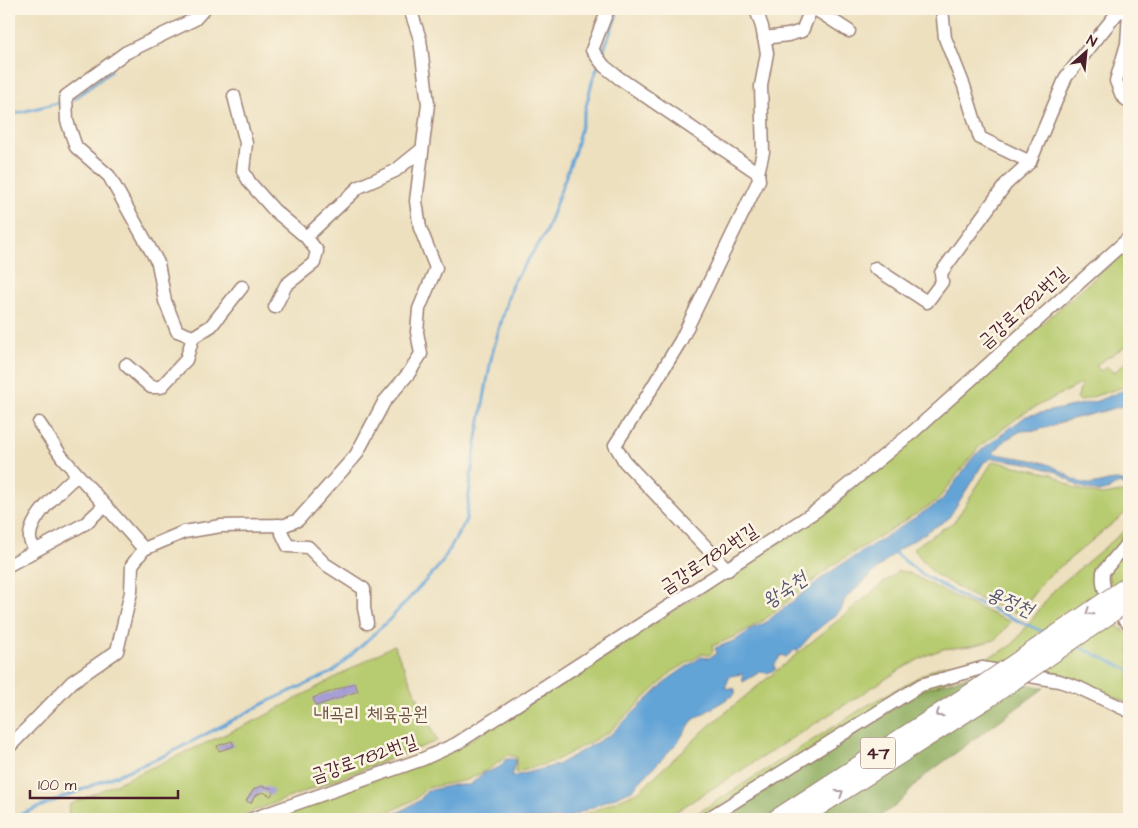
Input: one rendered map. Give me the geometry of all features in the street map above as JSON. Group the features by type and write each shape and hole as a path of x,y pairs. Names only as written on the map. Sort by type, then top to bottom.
{"highway":[{"name":"47","path":"799,819 983,693 1129,585"},
{"name":"47","path":"776,819 983,693 1129,601"}],"street":[{"path":"193,337 177,331 165,301 158,264 110,176 76,147 67,121 66,96 125,53 195,19 204,9"},
{"path":"9,747 72,682 116,652 132,592 132,565 144,549 184,532 221,526 284,525 298,520 356,455 384,402 409,374 421,354 418,332 419,309 436,268 420,228 416,201 428,104 420,39 410,9"},
{"path":"608,9 592,50 604,66 758,173"},
{"path":"728,570 626,462 615,446 681,340 759,180 758,173 763,152 761,86 767,53 756,9"},
{"path":"764,38 802,31 810,9"},
{"path":"815,9 850,31"},
{"path":"942,9 945,38 964,86 980,138 1030,162"},
{"path":"875,268 927,302 942,282 941,273 1006,184 1030,162 1066,77 1118,12 1129,11 1127,44 1116,80 1122,96 1129,102"},
{"path":"234,96 246,144 243,171 250,183 274,210 306,237 317,251 314,263 286,285 275,307"},
{"path":"306,237 359,188 395,172 421,150"},
{"name":"금강로782번길","path":"252,819 423,759 456,744 816,512 914,431 1129,238"},
{"path":"126,365 151,388 161,388 186,360 193,337 211,326 242,286"},
{"path":"39,423 77,475 144,549"},
{"path":"35,550 30,538 35,520 54,496 77,475"},
{"path":"9,565 86,523 104,506"},
{"path":"278,525 288,546 308,547 325,564 364,589 364,608 367,623"},
{"path":"1129,541 1103,572 1102,578 1111,604 1129,624"},
{"path":"707,819 921,686 982,668 1059,681 1077,687 1129,711"}],"green space":[{"path":"1129,248 1129,258 1125,263 1129,268 1129,344 1096,365 1100,371 1108,367 1112,372 1129,359 1129,385 1080,401 1077,399 1082,383 1024,413 979,447 937,501 833,565 764,620 736,636 712,646 713,652 709,655 702,654 672,672 609,732 555,761 515,773 517,757 508,755 491,768 467,780 426,788 417,798 376,819 268,819 454,750 558,686 823,514"},
{"path":"993,461 1052,474 1074,488 1101,495 1129,491 1129,510 1044,580 1019,614 974,597 933,573 913,548 955,521"},
{"path":"1129,527 1129,536 1097,584 1105,617 1129,634 1129,703 1064,676 981,665 859,720 700,819 688,819 868,705 930,671 941,666 985,658 1001,652 1014,643 1055,589"},
{"path":"1129,545 1129,610 1115,593 1107,573"},
{"path":"898,571 907,572 965,602 1011,622 995,640 971,646 943,649 903,668 664,819 575,819 639,791 709,726"},
{"name":"내곡리 체육공원","path":"394,645 437,741 233,819 68,819 69,805 261,718"},
{"path":"980,672 1044,688 923,777 897,805 874,819 715,819 923,690"}],"water":[{"path":"1129,388 1129,402 1123,406 1038,430 1021,431 1005,440 993,453 1029,459 1055,467 1083,483 1097,484 1121,480 1129,481 1129,487 1119,483 1110,489 1099,492 1078,486 1057,472 1026,463 992,458 984,462 948,519 898,550 845,599 841,610 812,634 797,651 794,650 786,657 781,655 774,666 776,669 767,673 760,672 743,682 742,674 730,676 725,688 735,689 735,694 693,720 677,743 632,790 565,819 383,819 420,800 427,791 454,785 470,785 482,774 500,767 506,759 516,759 511,777 557,765 611,734 670,678 701,657 709,658 717,653 715,648 736,640 753,628 765,623 827,574 941,501 975,455 1026,416 1097,401"}],"building":[{"path":"355,683 358,691 316,706 313,698"},
{"path":"232,741 234,746 219,751 217,746"},
{"path":"262,786 271,788 274,791 271,796 263,792 254,797 251,803 246,801 254,789"}],"waterway":[{"path":"206,14 217,9"},
{"path":"601,57 619,9"},
{"path":"10,819 166,755 269,701 333,672 389,620 441,564 466,520 473,460 492,354 512,284 545,234 575,151 592,82 598,66"},
{"path":"74,99 111,71"},
{"path":"9,115 58,103"},
{"name":"용정천","path":"892,551 923,575 970,601 987,606 1046,633"},
{"name":"용정천","path":"1075,645 1129,670"}],"water label":[{"name":"왕숙천","path":"785,590"}]}
